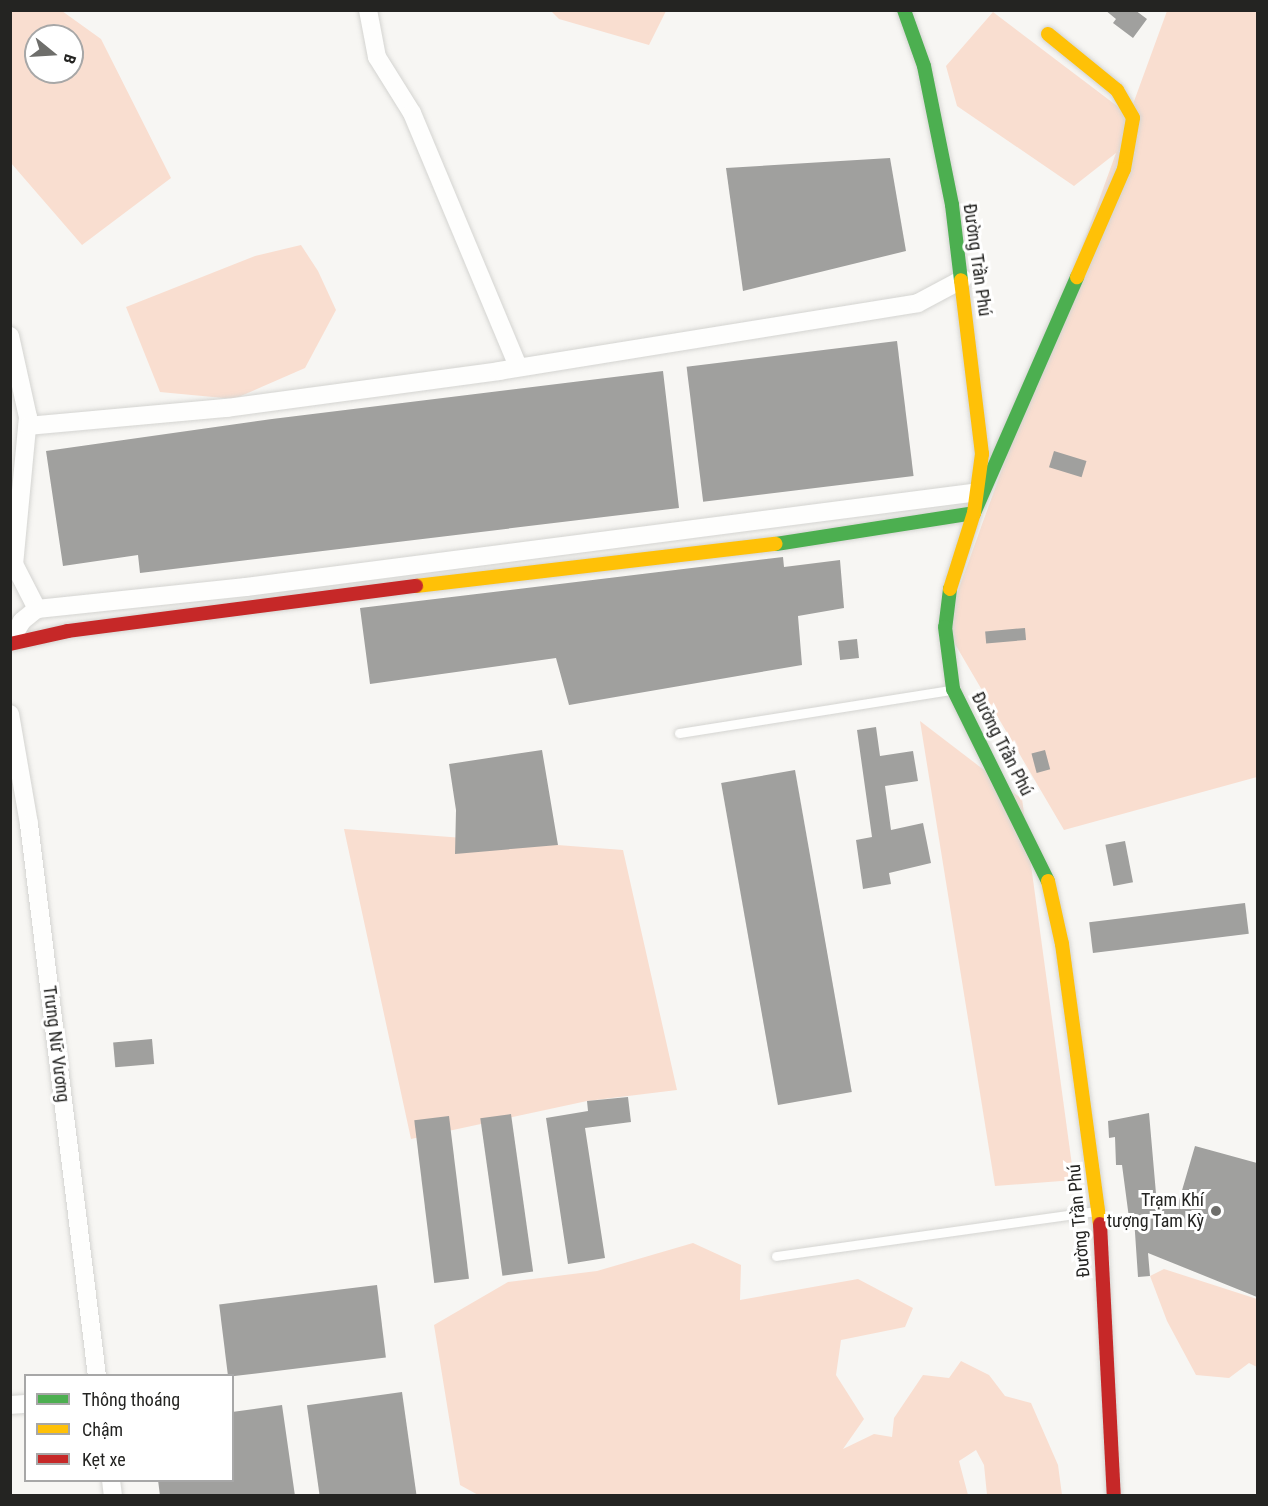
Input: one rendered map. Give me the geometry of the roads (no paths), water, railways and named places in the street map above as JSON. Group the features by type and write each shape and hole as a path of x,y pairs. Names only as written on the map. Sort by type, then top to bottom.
{"main road":[{"name":"Đường Trần Phú","path":"904,10 924,66 963,279 982,454 974,513 951,580 947,616 948,662 953,689 1045,870 1062,944 1099,1210 1114,1496"},
{"path":"10,643 68,631 562,567 756,547 974,513 1124,169 1133,118 1118,90 1047,34"}],"street":[{"path":"368,10 377,57 412,113 518,367"},
{"path":"28,426 227,408 518,367 918,303 963,279"},
{"path":"10,336 27,400 28,426 14,564 37,609"},
{"path":"10,643 22,621 37,609 246,587 978,492"},
{"name":"Trưng Nữ Vương","path":"10,714 28,824 97,1374"}],"lane":[{"path":"679,733 953,689"},
{"path":"776,1256 1099,1210"}],"place":[{"name":"Trạm Khí tượng Tam Kỳ","path":"1216,1211"}]}
